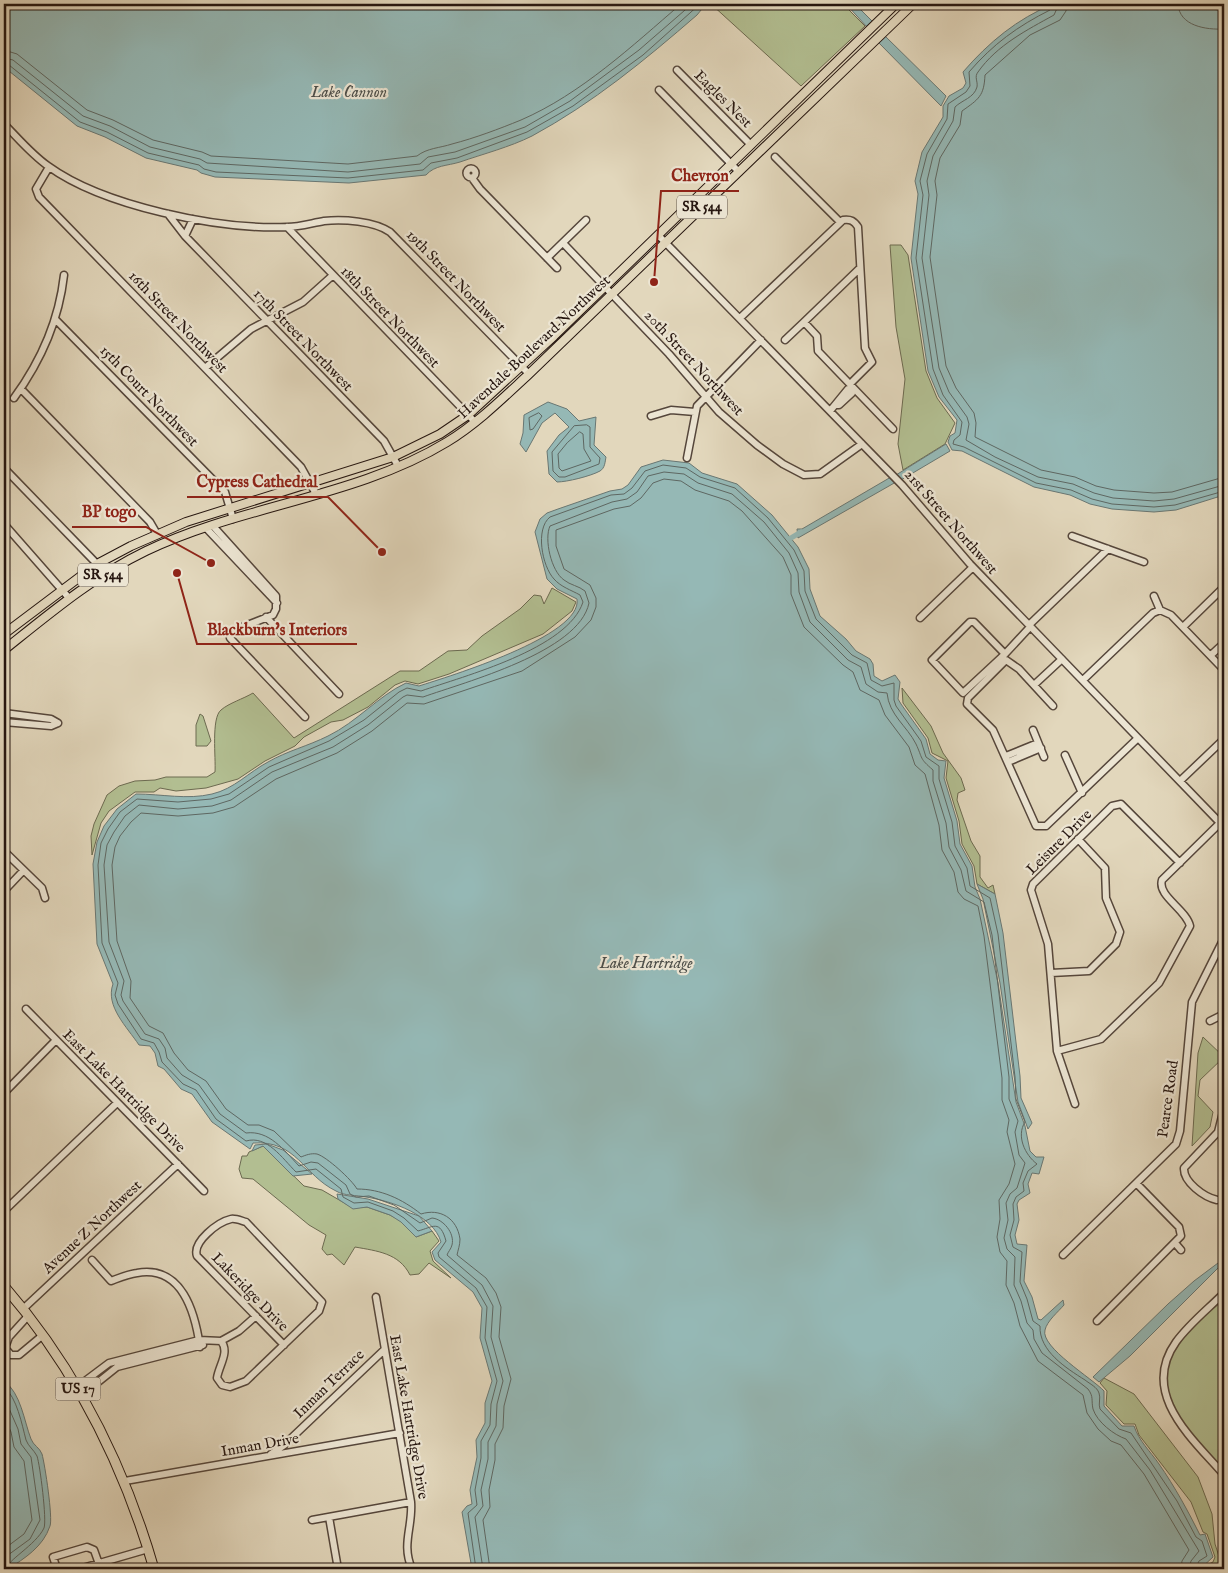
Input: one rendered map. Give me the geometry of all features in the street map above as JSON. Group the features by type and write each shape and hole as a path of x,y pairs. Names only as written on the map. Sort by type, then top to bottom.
{"highway":[{"name":"US 17","path":"4,1286 43,1335 80,1391 125,1481 154,1569"}],"main road":[{"name":"Havendale Boulevard Northwest","path":"4,634 97,564 157,534 393,457 440,434 468,415 521,367 896,4"},
{"name":"Havendale Boulevard Northwest","path":"4,650 70,598 115,567 148,550 233,519 316,494 398,466 448,441 475,422 529,374 913,4"},
{"path":"824,74 832,82"},
{"path":"115,567 128,555 151,542 157,534"}],"street":[{"name":"Eagles Nest","path":"676,70 751,145"},
{"path":"659,90 739,172"},
{"path":"4,124 49,167"},
{"path":"775,157 840,222"},
{"name":"19th Street Northwest","path":"49,167 101,192 168,214 192,219 287,227 325,221 375,225 390,232 529,374"},
{"name":"16th Street Northwest","path":"49,167 36,189 39,197 301,467 316,494"},
{"path":"472,178 480,189 557,268"},
{"name":"17th Street Northwest","path":"168,214 185,236 386,444 398,466"},
{"path":"185,236 192,219"},
{"path":"740,318 840,222 849,219 855,222 858,227 865,348 872,362 852,387 852,393 838,402 830,411"},
{"path":"547,258 586,220"},
{"name":"18th Street Northwest","path":"287,227 332,276 475,422"},
{"name":"21st Street Northwest","path":"658,235 890,472 972,567 1222,825"},
{"name":"20th Street Northwest","path":"563,243 669,354 704,396 757,445 783,464 804,475 820,474 862,444"},
{"path":"785,340 860,268"},
{"path":"14,398 44,349 56,319 64,275"},
{"path":"205,368 225,349 266,320 303,302 332,276"},
{"name":"15th Court Northwest","path":"56,319 225,492 233,519"},
{"path":"804,322 817,336 818,351 893,429"},
{"path":"687,458 695,412 704,396 761,340"},
{"path":"21,388 150,522 157,534"},
{"path":"651,416 671,410 695,412"},
{"path":"4,468 97,564"},
{"path":"4,524 70,598"},
{"path":"210,527 276,603 275,612 232,632 230,635 232,640 305,717"},
{"path":"1072,536 1144,562"},
{"path":"1005,654 972,622 932,660 961,693 965,693 1005,654 1029,626 1108,549"},
{"path":"920,618 972,567"},
{"path":"1183,627 1224,586"},
{"path":"1154,596 1160,610 1171,615 1224,670"},
{"path":"1082,680 1153,613 1160,610"},
{"path":"266,617 339,694"},
{"path":"1211,655 1224,643"},
{"path":"1033,684 1060,657"},
{"path":"1053,706 1012,662 1006,660 968,698 967,704 993,730 1036,826 1046,826 1138,738"},
{"path":"4,713 51,719 58,723 51,726 4,722"},
{"path":"1033,730 1044,757"},
{"path":"1180,781 1224,738"},
{"path":"1007,759 1040,746"},
{"path":"1065,755 1082,793"},
{"name":"Leisure Drive","path":"1075,1104 1057,1051 1051,1004 1051,973 1046,937 1031,888 1035,881 1112,806 1121,804 1180,863"},
{"path":"1057,1051 1101,1039 1160,983 1190,926 1187,916 1161,888 1164,877 1222,825"},
{"path":"1051,973 1093,969 1115,947 1120,936 1119,928 1109,911 1104,868 1078,839"},
{"path":"4,851 42,888 45,898"},
{"path":"4,891 23,871"},
{"name":"Pearce Road","path":"1063,1255 1171,1150 1179,1138 1192,1002 1224,938"},
{"name":"East Lake Hartridge Drive","path":"26,1009 204,1191"},
{"path":"1210,1021 1224,1014"},
{"path":"4,1093 56,1040"},
{"path":"4,1211 117,1103"},
{"path":"1217,1200 1207,1197 1185,1177 1184,1168 1218,1132 1224,1108"},
{"name":"Avenue Z Northwest","path":"4,1348 9,1337 26,1313 178,1164"},
{"path":"1096,1321 1181,1236 1179,1227 1137,1184"},
{"name":"Lakeridge Drive","path":"222,1341 225,1345 225,1353 218,1367 217,1378 222,1385 230,1387 246,1381 320,1311 322,1302 246,1222 232,1218 220,1223 205,1236 195,1251 197,1256 284,1345"},
{"path":"1175,1244 1182,1250"},
{"path":"92,1260 111,1281 137,1273 149,1272 161,1274 173,1281 183,1290 189,1301 200,1343"},
{"path":"1224,1293 1175,1343 1169,1355 1164,1380 1165,1393 1173,1414 1224,1476"},
{"name":"East Lake Hartridge Drive","path":"376,1297 411,1502 412,1512 406,1547 412,1569"},
{"path":"80,1391 117,1367 153,1355 200,1343 222,1341 239,1331 256,1316"},
{"path":"4,1348 11,1355 20,1355 43,1335"},
{"name":"Inman Terrace","path":"268,1456 283,1446 384,1350"},
{"name":"Inman Drive","path":"125,1481 400,1433"},
{"path":"312,1520 411,1502"},
{"path":"329,1517 338,1569"},
{"path":"57,1569 53,1557 87,1547 94,1550 99,1564"},
{"path":"79,1569 148,1549"}],"green space":[{"path":"711,4 843,4 865,26 801,86"},
{"path":"890,245 901,245 908,255 926,371 937,398 955,423 945,444 903,470 898,444 905,379 896,327"},
{"path":"552,588 576,602 572,611 543,634 449,674 418,684 405,681 395,685 368,707 343,720 331,722 304,737 295,746 265,761 238,779 206,788 176,791 160,788 154,792 135,792 109,811 101,823 92,855 91,836 94,824 107,795 119,786 135,781 155,780 166,777 207,777 215,772 216,721 221,710 228,705 253,693 294,738 400,671 419,671 448,651 467,650 482,636 520,609 534,595 541,596 544,604"},
{"path":"902,688 931,726 943,753 961,778 965,790 958,793 957,800 971,841 980,856 980,877 988,888 993,885 995,894 977,884 974,866 962,844 959,821 946,778 948,761 932,753 928,738 903,703"},
{"path":"200,714 203,716 211,741 207,746 196,746 196,725"},
{"path":"1203,1037 1224,1057 1200,1080 1198,1096 1213,1112 1210,1127 1192,1146 1198,1053"},
{"path":"263,1146 304,1186 322,1190 353,1208 367,1207 390,1215 401,1221 416,1237 432,1231 439,1241 430,1251 433,1261 451,1278 429,1263 419,1274 410,1275 400,1262 394,1258 387,1254 363,1248 355,1247 344,1265 332,1254 327,1255 322,1249 326,1235 309,1225 253,1179 242,1178 239,1169 242,1156 247,1156 249,1152"},
{"path":"1224,1297 1224,1471 1198,1443 1177,1413 1170,1397 1167,1381 1169,1362 1178,1343 1193,1325"},
{"path":"1104,1378 1134,1394 1198,1477 1212,1514 1215,1544 1223,1569 1207,1569 1207,1565 1213,1562 1215,1557 1207,1534 1203,1532 1191,1502 1139,1435 1135,1424 1124,1424 1106,1405 1107,1391 1100,1383"}],"water":[{"name":"Lake Cannon","path":"4,4 706,4 697,15 618,80 576,110 532,136 515,144 437,168 426,175 349,183 215,177 197,170 146,158 105,137 77,126 4,67"},
{"path":"846,4 855,4 873,22 867,27"},
{"path":"1053,4 1180,4 1224,11 1224,495 1176,510 1154,512 1112,509 1090,504 1070,495 1034,487 962,451 952,450 948,442 950,436 955,433 957,420 939,397 928,371 911,258 918,194 915,181 922,152 943,117 943,106 949,96 963,88 966,83 963,72 1004,32 1027,17"},
{"path":"885,36 946,96 941,106 878,42"},
{"path":"4,183 9,213 9,249 4,305"},
{"path":"548,402 567,409 579,421 596,417 594,445 606,457 602,470 585,477 561,482 557,482 549,474 547,451 559,435 569,427 555,413 542,423 526,452 520,444 524,415"},
{"path":"946,444 950,451 901,480 896,475"},
{"name":"Lake Hartridge","path":"663,460 689,463 702,473 737,484 772,515 798,547 809,569 810,589 820,616 846,639 856,651 870,659 873,664 874,676 882,681 895,675 900,682 898,699 926,739 930,754 938,760 946,761 944,778 957,821 960,844 972,866 975,887 980,899 998,983 1016,1102 1025,1126 1030,1151 1036,1157 1044,1157 1039,1174 1032,1173 1028,1184 1030,1193 1019,1200 1017,1204 1019,1220 1015,1235 1017,1244 1027,1245 1024,1281 1032,1297 1038,1319 1041,1320 1063,1300 1064,1305 1046,1327 1046,1337 1059,1354 1104,1391 1104,1406 1122,1426 1134,1426 1142,1441 1176,1490 1200,1535 1205,1534 1213,1557 1200,1569 472,1569 462,1512 467,1506 472,1504 470,1490 477,1457 476,1440 485,1423 485,1403 492,1381 480,1338 482,1308 473,1292 435,1260 432,1252 441,1242 437,1232 421,1217 399,1206 376,1199 339,1193 325,1184 299,1160 280,1147 253,1143 250,1149 212,1122 192,1094 181,1089 164,1069 158,1066 155,1053 150,1046 139,1045 118,1016 112,1000 113,984 97,944 93,864 97,842 104,826 117,809 136,794 193,797 220,792 275,758 320,740 339,730 386,695 406,683 419,686 456,674 511,653 559,627 573,613 577,599 557,589 547,579 535,532 540,519 547,513 610,491 622,489 628,485 641,467"},
{"path":"891,477 896,482 798,538 797,529 802,529"},
{"path":"977,884 995,894 1003,933 1021,1098 1032,1123 1028,1129 1018,1102 1000,983 983,899"},
{"path":"267,1144 283,1150 312,1174 293,1176 263,1146 252,1151 255,1145"},
{"path":"337,1194 368,1199 419,1216 432,1231 416,1237 401,1222 390,1215 367,1207 353,1209 338,1199"},
{"path":"1222,1260 1223,1263 1130,1356 1099,1382 1093,1377 1168,1304"},
{"path":"4,1381 10,1386 18,1400 31,1439 42,1454 51,1521 47,1533 38,1546 8,1569 4,1569"}],"waterway":[{"path":"791,538 801,532"}],"place":[{"name":"Chevron","path":"654,282"},
{"name":"Cypress Cathedral","path":"382,552"},
{"name":"BP togo","path":"211,563"},
{"name":"Blackburn's Interiors","path":"177,573"}]}
